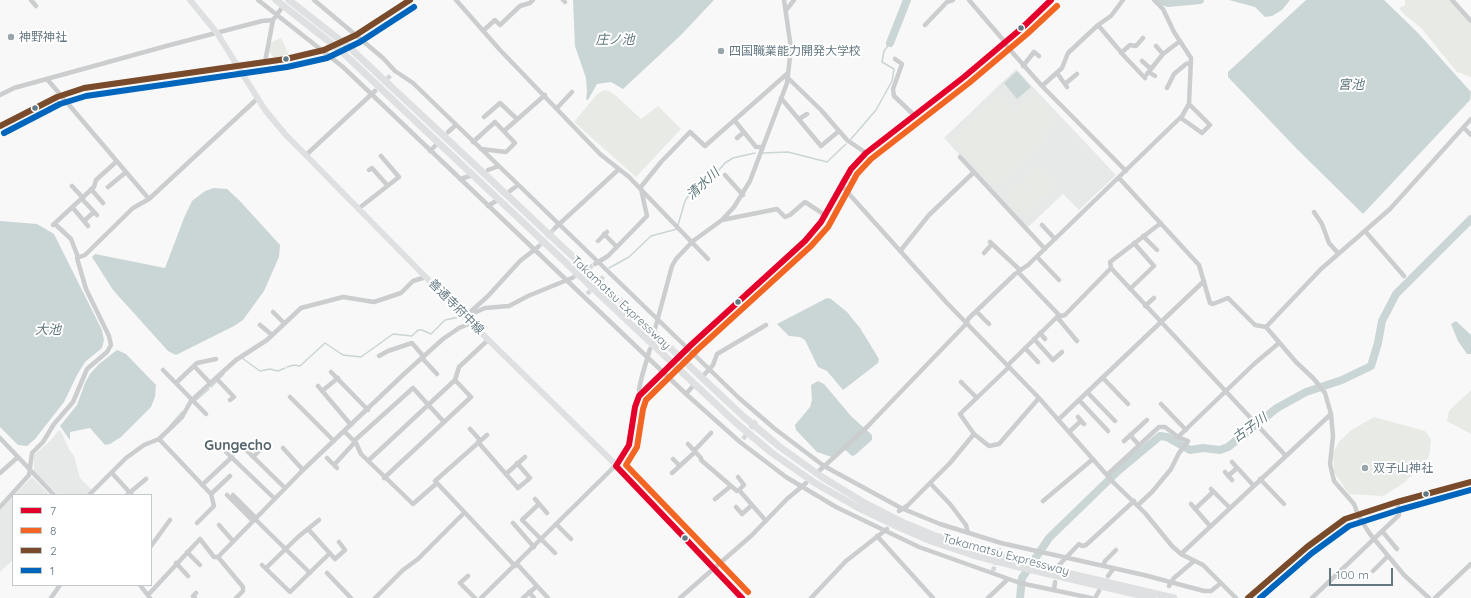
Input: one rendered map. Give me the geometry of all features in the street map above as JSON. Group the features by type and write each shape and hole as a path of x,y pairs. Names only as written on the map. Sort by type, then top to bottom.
{"highway":[{"name":"Takamatsu Expressway","path":"276,0 341,51 735,422 772,452 815,483 859,508 900,528 973,555 1020,564"},
{"name":"Takamatsu Expressway","path":"289,0 350,48 727,401 780,447 822,477 863,502 904,523 974,549 1037,569 1152,598"},
{"name":"Takamatsu Expressway","path":"1037,569 1174,598"}],"main road":[{"name":"善通寺府中線","path":"190,0 217,33 258,98 278,126 465,317 616,466 742,598"},
{"path":"0,126 61,96 94,86 286,59 324,50 356,35 410,0"},
{"path":"1248,598 1330,529 1358,514 1471,482"}],"street":[{"path":"32,0 36,6"},
{"path":"258,0 324,50 374,93 430,151 488,206 570,279 686,394 742,441 801,487 919,547 1020,583 1091,598"},
{"path":"314,0 383,58 394,72 413,83 499,166 557,226 659,321 758,419 822,468 900,510 1000,545 1114,568 1170,584 1208,592 1221,583"},
{"path":"456,0 484,30 500,50 545,95 600,154 640,188 693,241 708,259"},
{"path":"484,30 495,20 500,25 520,6 530,3 533,0"},
{"path":"655,329 659,321 672,266 676,259 693,241 722,220 734,207 743,195 763,147 788,76 791,48 784,0"},
{"path":"786,9 794,0"},
{"path":"925,25 947,2 953,0"},
{"path":"969,0 1023,66 1126,171"},
{"path":"682,355 813,232 825,215 851,169 866,153 915,116 1004,42 1051,0"},
{"path":"1042,86 1062,68 1068,53 1098,25 1111,16 1123,0"},
{"path":"822,468 843,451 867,427 967,323 968,319 976,311 1045,249 1181,118 1189,104 1191,58 1163,9 1154,0"},
{"path":"1452,0 1471,21"},
{"path":"264,62 273,20 281,9"},
{"path":"0,96 14,88 217,33 273,20"},
{"path":"1098,25 1122,53 1148,73 1155,76"},
{"path":"1122,53 1130,45 1136,46 1143,38"},
{"path":"1148,73 1163,54 1180,41"},
{"path":"1156,46 1163,54"},
{"path":"1023,66 1034,52 1039,56"},
{"path":"895,59 902,64 893,89 894,96 915,116"},
{"path":"1142,61 1148,73"},
{"path":"1167,88 1174,74 1186,64 1191,63"},
{"path":"1057,73 1066,85 1078,74"},
{"path":"640,188 661,162 690,132 705,146 788,76"},
{"path":"788,76 821,110 847,140 866,153"},
{"path":"47,79 125,173 149,199"},
{"path":"557,108 572,92"},
{"path":"306,155 374,93"},
{"path":"504,131 545,95"},
{"path":"78,258 86,255 133,208 149,199 258,98"},
{"path":"781,98 821,146 839,131"},
{"path":"484,117 500,103 517,119"},
{"path":"1181,118 1202,133 1210,125 1189,104"},
{"path":"799,120 807,114"},
{"path":"1266,327 1338,253 1390,209 1471,119"},
{"path":"735,121 756,147 763,147"},
{"path":"474,142 495,122 515,143 506,152 481,149"},
{"path":"448,132 456,125"},
{"path":"1464,128 1471,135"},
{"path":"737,138 744,132"},
{"path":"430,151 436,144"},
{"path":"358,209 399,177 381,156"},
{"path":"960,157 1045,249"},
{"path":"0,507 29,475 32,453 43,442 54,424 73,402 87,370 107,352 111,345 109,336 86,289 78,258 71,239 54,224 91,189 96,180 116,162"},
{"path":"488,170 499,166"},
{"path":"369,170 372,168 387,186"},
{"path":"557,226 619,169"},
{"path":"901,250 929,215 974,172"},
{"path":"108,188 125,173"},
{"path":"725,175 743,195"},
{"path":"460,179 470,176"},
{"path":"1119,178 1199,265 1204,281 1205,291 1210,303 1213,304 1228,298 1255,325 1266,327 1325,393 1331,414 1333,436 1330,464 1331,476 1354,504 1364,527 1404,575 1429,598"},
{"path":"510,191 518,185"},
{"path":"841,185 901,250 946,302 1039,398 1113,482 1138,505 1181,554 1208,569 1236,598"},
{"path":"72,186 96,213 84,221"},
{"path":"597,262 617,247 647,216 640,188"},
{"path":"91,189 102,203"},
{"path":"382,190 386,195"},
{"path":"488,206 496,201"},
{"path":"722,220 777,209 785,217 790,215 805,202 825,215"},
{"path":"72,208 88,226"},
{"path":"1314,212 1322,224 1329,243 1338,253"},
{"path":"1161,223 1110,262 1111,268 1286,456"},
{"path":"1042,225 1055,239"},
{"path":"1364,231 1404,276"},
{"path":"598,241 606,233 617,247"},
{"path":"1143,236 1156,250"},
{"path":"984,253 991,243 1019,271 1059,317 1077,341"},
{"path":"1130,290 1154,266 1134,243"},
{"path":"465,317 488,296 520,261 536,248"},
{"path":"1037,256 1059,280"},
{"path":"1039,398 999,444 989,446 974,434 960,414 1040,333 1059,317 1065,315 1111,268"},
{"path":"90,494 126,458 144,445 160,439 182,417 192,400 236,360 259,346 306,305 343,297 374,302 401,293 413,281 426,277"},
{"path":"465,317 485,308 509,306 559,282 570,279"},
{"path":"1058,420 1204,281"},
{"path":"1145,306 1154,298"},
{"path":"976,311 988,324"},
{"path":"273,312 284,323"},
{"path":"218,557 303,470 423,357 443,339 459,328 471,323"},
{"path":"260,325 272,335"},
{"path":"703,376 715,363 717,354 766,326"},
{"path":"1040,333 1045,339"},
{"path":"1034,339 1053,360 1062,352"},
{"path":"368,461 455,380 459,367 488,340"},
{"path":"379,356 388,350 412,343 437,374"},
{"path":"1178,437 1254,364 1279,343"},
{"path":"1025,348 1038,362"},
{"path":"640,394 639,389 650,349"},
{"path":"176,383 197,363 216,359"},
{"path":"194,366 210,383"},
{"path":"481,598 558,525 616,466 629,445 635,407 640,394 669,368"},
{"path":"163,370 206,414"},
{"path":"331,372 368,410"},
{"path":"216,378 234,397 230,400"},
{"path":"322,391 338,378"},
{"path":"1103,378 1128,404"},
{"path":"384,478 471,397 455,380"},
{"path":"961,382 977,398"},
{"path":"318,386 351,425"},
{"path":"686,394 692,387"},
{"path":"327,458 336,466 355,442 412,388 444,422"},
{"path":"1088,392 1115,421"},
{"path":"290,398 334,441"},
{"path":"1079,400 1108,431"},
{"path":"1161,404 1186,430"},
{"path":"1181,554 1331,414"},
{"path":"1124,441 1146,420"},
{"path":"1069,432 1081,421"},
{"path":"1107,475 1138,444 1155,429 1162,426 1178,437 1188,441 1171,469 1152,492 1138,505"},
{"path":"470,429 518,488 530,478 517,464"},
{"path":"344,431 355,442 361,454 384,478 413,504 437,483 435,481 487,435"},
{"path":"672,473 711,433"},
{"path":"900,510 907,506 950,463 974,434"},
{"path":"1130,435 1138,444"},
{"path":"0,438 53,494"},
{"path":"160,439 211,494 214,506 197,523"},
{"path":"240,444 285,488"},
{"path":"688,444 701,458 701,460 737,491 739,490 766,521"},
{"path":"253,457 264,445"},
{"path":"283,448 303,470"},
{"path":"226,452 275,499"},
{"path":"0,473 18,457"},
{"path":"202,485 232,457"},
{"path":"506,474 525,457"},
{"path":"673,459 680,466"},
{"path":"1043,501 1093,459"},
{"path":"1232,462 1254,486"},
{"path":"1228,476 1237,468"},
{"path":"112,473 130,494 146,479"},
{"path":"211,494 230,476"},
{"path":"738,477 744,485 739,490"},
{"path":"1260,479 1284,504"},
{"path":"680,598 714,569 806,482"},
{"path":"930,482 966,525 968,533"},
{"path":"437,483 464,513 548,598"},
{"path":"715,499 731,486"},
{"path":"1195,509 1212,490 1230,508"},
{"path":"226,495 255,520 310,573"},
{"path":"233,495 255,520"},
{"path":"534,499 547,513"},
{"path":"1059,565 1079,544 1082,546 1086,545 1134,501"},
{"path":"1312,598 1399,515 1397,502"},
{"path":"539,504 522,520 555,553"},
{"path":"1191,504 1210,526"},
{"path":"736,507 742,514 752,506"},
{"path":"375,598 403,570 418,559 464,513"},
{"path":"152,545 170,520"},
{"path":"319,520 264,567 290,592 330,553"},
{"path":"513,523 534,547"},
{"path":"219,525 233,542"},
{"path":"558,525 571,538"},
{"path":"308,529 335,559 345,550 339,542"},
{"path":"811,598 846,561 885,530"},
{"path":"1382,531 1397,548"},
{"path":"877,536 933,598"},
{"path":"141,586 149,596 176,563 200,540 214,557 218,557 243,587 242,591 236,598"},
{"path":"1103,566 1105,560 1116,550"},
{"path":"187,552 200,565"},
{"path":"1373,571 1388,556"},
{"path":"1170,584 1194,561"},
{"path":"176,563 188,576"},
{"path":"1436,598 1471,564"},
{"path":"1108,576 1114,568"},
{"path":"327,573 351,598"},
{"path":"468,576 460,583 475,598"},
{"path":"988,598 1008,579"},
{"path":"1054,590 1055,582"},
{"path":"51,598 59,586"},
{"path":"523,598 537,586"},
{"path":"1095,598 1099,591"},
{"path":"529,592 534,598"}],"shaded area":[{"path":"1405,0 1451,0 1461,11 1471,24 1471,77 1457,72 1422,29 1404,14 1399,8 1405,5"},
{"path":"281,38 289,55 274,58 269,51 270,43"},
{"path":"1016,69 1116,175 1079,210 1063,194 1027,228 944,138"},
{"path":"604,90 615,95 641,119 658,106 681,129 636,177 574,122 597,94"},
{"path":"1000,93 1045,142 995,187 951,139"},
{"path":"1036,94 1059,121 1041,136 1018,110"},
{"path":"1039,166 1056,184 1039,200 1022,181"},
{"path":"1021,182 1038,201 1022,215 1005,196"},
{"path":"1471,390 1471,434 1447,421 1449,411"},
{"path":"1374,417 1425,431 1431,439 1429,457 1404,483 1383,496 1349,494 1334,472 1333,453 1339,442 1350,431"},
{"path":"59,430 61,431 69,449 74,456 80,478 92,490 88,494 57,494 34,471 34,455 50,441"},
{"path":"32,477 49,494 15,494"},
{"path":"12,497 12,561 0,572 0,510"}],"water":[{"name":"庄ノ池","path":"573,0 714,0 681,35 623,89 611,82 597,84 588,100 586,99 586,78 575,46"},
{"path":"1229,0 1290,0 1282,10 1272,16 1265,17 1255,7"},
{"name":"宮池","path":"1306,0 1384,0 1418,33 1471,92 1470,100 1363,214 1295,147 1228,77 1228,72"},
{"path":"1017,71 1031,87 1017,99 1004,83"},
{"path":"214,188 227,189 239,200 280,245 279,257 264,291 243,320 176,355 168,351 113,290 92,257 95,254 165,268 192,201 205,191"},
{"name":"大池","path":"0,221 37,224 54,234 102,330 104,340 102,348 85,362 64,402 35,439 27,446 18,445 0,427"},
{"path":"827,298 831,299 847,312 860,328 879,359 878,363 843,390 827,371 818,367 805,340 800,337 789,336 777,324"},
{"path":"1456,321 1471,335 1471,354 1467,354 1458,341 1451,324"},
{"path":"117,350 126,354 156,385 155,397 151,407 121,437 110,444 105,445 90,428 70,432 70,440 60,426 77,405 90,374 99,364"},
{"path":"818,381 824,384 851,416 872,435 872,440 855,455 852,456 842,447 832,457 817,452 796,430 795,425 810,407 812,400 811,385"}],"waterway":[{"name":"清水川","path":"890,43 907,0"},
{"name":"清水川","path":"1160,0 1168,3 1200,0"},
{"name":"清水川","path":"851,139 876,110 892,81 894,69 882,62 884,51 890,43"},
{"name":"清水川","path":"763,153 788,152 827,162 846,144"},
{"name":"清水川","path":"678,225 685,201 690,193 708,183 725,163 733,158 755,153"},
{"name":"古子川","path":"1020,598 1022,578 1049,538 1118,471 1160,436 1167,437 1190,450 1203,448 1220,450 1228,447 1277,408 1306,392 1342,380 1371,366 1378,343 1382,321 1396,294 1471,219"},
{"name":"清水川","path":"609,268 629,257 651,236 677,229"},
{"name":"清水川","path":"287,367 294,365 300,366 325,343 343,355 361,357 393,334 412,336 418,330 431,334 445,320 459,317"},
{"name":"清水川","path":"242,358 260,371 270,369 278,371 285,368"},
{"name":"清水川","path":"220,378 224,374"},
{"name":"清水川","path":"211,387 216,382"},
{"name":"清水川","path":"195,401 209,389"},
{"name":"清水川","path":"170,426 182,412"}],"tunnel":[{"path":"378,88 392,74"},
{"path":"538,247 555,228"},
{"path":"572,278 595,264"},
{"path":"587,294 605,275"},
{"path":"743,439 756,421"},
{"path":"993,571 1000,548"}],"transit line":[{"name":"2","path":"0,126 57,97 84,88 286,59 324,50 356,35 410,0"},
{"name":"7","path":"742,598 616,466 629,445 635,407 639,396 692,344 805,241 821,222 851,169 866,153 964,77 1022,28 1051,0"},
{"name":"8","path":"748,592 626,465 637,447 643,409 646,400 697,350 811,246 828,227 857,174 871,159 969,83 1027,34 1057,6"},
{"name":"1","path":"4,133 60,104 86,96 287,67 327,58 360,42 414,7"},
{"name":"2","path":"1248,598 1307,547 1345,519 1397,502 1471,482"},
{"name":"1","path":"1260,598 1312,553 1349,526 1471,490"}],"place":[{"name":"神野神社","path":"11,37"},
{"name":"四国職業能力開発大学校","path":"721,51"},
{"name":"双子山神社","path":"1365,468"}],"district":[{"name":"Gungecho","path":"238,446"}]}
